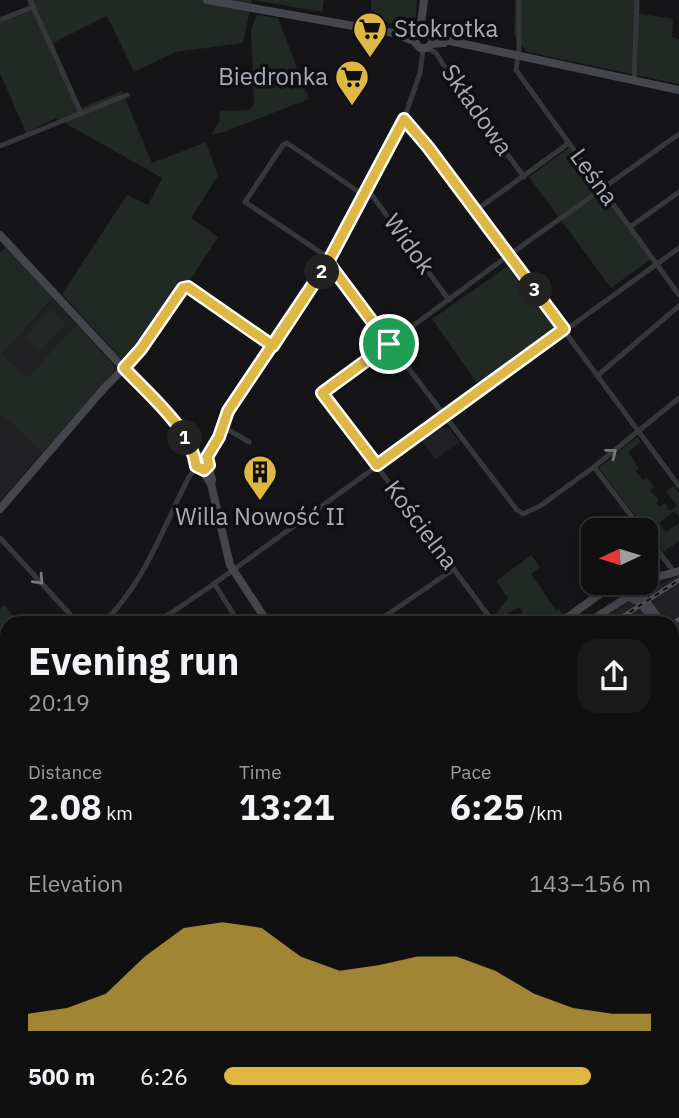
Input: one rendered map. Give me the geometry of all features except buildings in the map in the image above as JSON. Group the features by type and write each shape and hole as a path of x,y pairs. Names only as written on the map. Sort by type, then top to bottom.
{"street":[{"path":"30,0 81,113"},
{"path":"207,0 255,4 679,90"},
{"path":"110,616 136,584 188,477 219,437 228,411 328,262 367,193 404,119 420,73 424,40 424,0"},
{"path":"518,57 519,0"},
{"path":"634,80 637,0"},
{"path":"0,20 33,7"},
{"name":"Składowa","path":"424,40 524,177"},
{"name":"Leśna","path":"518,57 516,70 679,295"},
{"path":"0,146 127,95"},
{"path":"404,119 509,255 638,432 677,478 679,486"},
{"path":"389,344 679,134"},
{"name":"Widok","path":"328,262 323,254 245,202 287,143 367,193 449,300"},
{"path":"475,211 569,143"},
{"path":"630,227 679,192"},
{"path":"0,234 188,438 211,484 232,569 263,616"},
{"path":"165,616 679,248"},
{"path":"328,262 517,510 523,514 547,501 594,467 679,398"},
{"path":"0,509 141,349 183,288 188,287 273,346"},
{"path":"597,376 679,306"},
{"name":"Kościelna","path":"389,344 322,393 489,616"},
{"path":"222,426 249,442"},
{"path":"594,467 633,518"},
{"path":"0,538 72,616"},
{"path":"658,549 677,572 658,577"},
{"path":"385,616 454,569"},
{"path":"214,583 235,616"},
{"path":"598,616 634,593 642,596 657,616"},
{"path":"570,616 598,595"},
{"path":"629,597 640,602 649,616"}],"shaded area":[{"path":"27,0 252,0 243,43 176,52 134,72 107,16 53,43 81,108 122,91 152,163 206,142 218,176 191,218 218,237 190,280 125,363 62,294 127,195 148,205 162,178 56,118 26,133 0,73 0,22 30,10"},
{"path":"252,0 324,0 322,12"},
{"path":"371,0 417,0 415,28 371,18"},
{"path":"515,0 637,0 636,13 673,19 672,37 679,39 679,84 527,52 514,35"},
{"path":"257,15 278,18 309,99 211,135 220,120 221,111 249,110 254,104 251,30"},
{"path":"569,148 651,259 611,288 529,177"},
{"path":"6,247 53,298 2,355 27,378 77,325 116,368 43,452 0,413 0,253"},
{"path":"509,265 554,327 554,332 479,386 432,319"},
{"path":"53,299 116,368 0,501 0,357"},
{"path":"50,309 66,323 39,352 24,338"},
{"path":"440,426 444,429 448,427 460,442 435,459 421,440"},
{"path":"637,437 641,442 628,452 639,468 636,471 643,480 647,477 654,487 650,490 658,500 656,503 659,507 665,503 670,511 677,506 666,491 674,486 679,493 679,517 674,511 659,523 666,532 679,523 679,541 663,552 658,545 658,518 637,518 599,468"},
{"path":"531,555 540,567 531,574 556,610 559,609 563,615 524,616 519,607 506,614 508,616 498,616 496,614 508,598 496,581"},
{"path":"679,575 679,616 607,616 640,595 658,595 658,585"},
{"path":"4,605 13,616 0,616 0,609"}],"railway":[{"path":"624,616 679,580"}],"place":[{"name":"Stokrotka","path":"370,59"},
{"name":"Biedronka","path":"352,107"},
{"name":"Willa Nowość II","path":"260,502"}],"route":[{"path":"389,344 322,393 377,465 564,329 428,147 404,119 328,262 273,346 188,287 183,288 141,349 124,368 179,428 197,458 196,466 204,470 209,465 207,457 219,437 228,411 272,349 300,307 328,262 389,344"}]}
